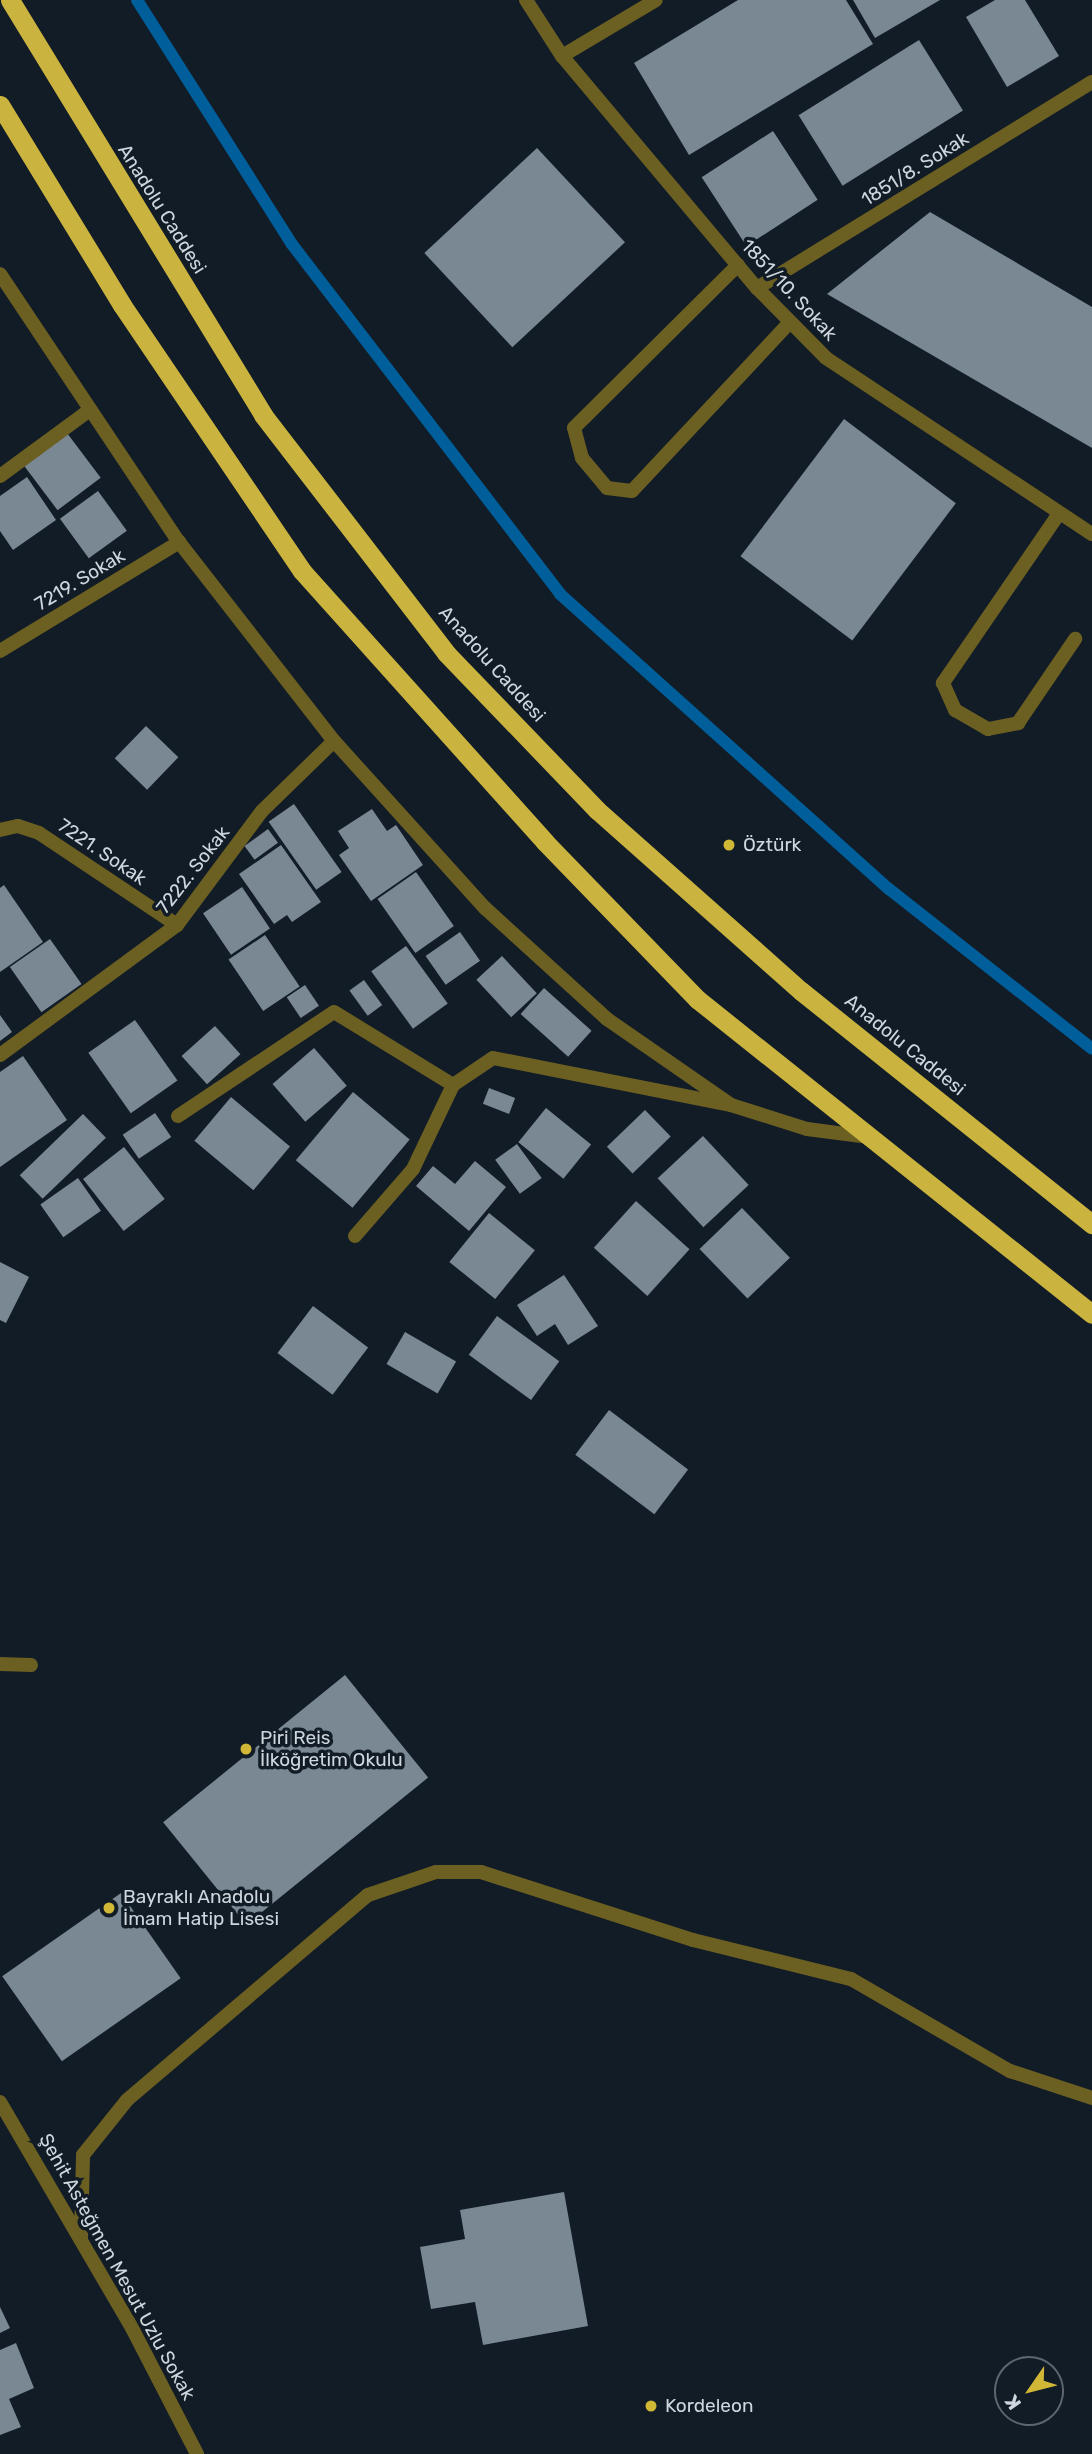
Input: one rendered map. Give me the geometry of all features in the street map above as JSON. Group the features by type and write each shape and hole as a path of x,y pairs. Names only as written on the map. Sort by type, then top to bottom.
{"highway":[{"name":"Anadolu Caddesi","path":"10,0 263,415 446,653 597,810 801,991 1092,1224"},
{"path":"0,104 122,305 302,571 545,842 697,999 1092,1314"}],"street":[{"name":"1851/10. Sokak","path":"526,0 562,56 757,288 826,358 1058,515 1092,534"},
{"path":"562,56 656,0"},
{"name":"1851/8. Sokak","path":"757,288 1092,82"},
{"path":"738,265 574,428 582,458 607,488 632,491 790,322"},
{"path":"0,274 179,542 334,741 485,908 607,1019 732,1105"},
{"path":"0,476 90,410"},
{"path":"1058,515 943,683 956,710 988,729 1018,723 1075,639"},
{"name":"7219. Sokak","path":"0,651 179,542"},
{"name":"7222. Sokak","path":"0,1055 177,925 262,811 334,741"},
{"name":"7221. Sokak","path":"0,830 18,826 39,833 177,925"},
{"path":"178,1116 334,1012 453,1085"},
{"path":"355,1236 413,1169 453,1085 493,1058 732,1105 807,1129 873,1138"},
{"path":"0,1664 31,1665"},
{"path":"81,2238 83,2155 127,2100 368,1895 436,1872 481,1872 693,1940 851,1979 1010,2071 1092,2098"},
{"name":"Şehit Asteğmen Mesut Uzlu Sokak","path":"0,2102 81,2238 197,2454"}],"building":[{"path":"738,0 846,0 873,44 689,155 634,63"},
{"path":"853,0 940,0 875,38"},
{"path":"995,0 1025,0 1059,56 1007,87 966,17"},
{"path":"919,40 963,110 843,186 799,115"},
{"path":"773,131 818,200 746,246 702,177"},
{"path":"537,148 625,242 512,347 424,253"},
{"path":"930,212 1092,307 1092,448 827,294"},
{"path":"844,419 956,503 852,641 740,556"},
{"path":"67,433 101,478 58,510 24,465"},
{"path":"27,477 56,520 13,550 0,531 0,496"},
{"path":"98,491 127,531 89,558 60,519"},
{"path":"146,726 178,757 147,790 115,758"},
{"path":"294,804 342,872 316,890 269,822"},
{"path":"372,809 387,831 396,825 423,865 371,901 339,855 349,848 338,831"},
{"path":"268,829 278,843 255,860 245,846"},
{"path":"281,845 321,902 292,922 287,915 274,924 239,874"},
{"path":"416,872 454,926 415,953 377,899"},
{"path":"4,885 43,942 0,972 0,888"},
{"path":"242,887 270,928 231,955 203,913"},
{"path":"460,932 480,961 446,985 426,956"},
{"path":"265,935 300,986 263,1011 229,960"},
{"path":"50,939 82,984 41,1012 10,967"},
{"path":"406,946 448,1003 413,1029 371,971"},
{"path":"502,956 537,993 511,1017 476,980"},
{"path":"364,980 382,1005 368,1016 349,991"},
{"path":"305,985 319,1006 301,1018 287,997"},
{"path":"544,988 592,1031 568,1057 521,1014"},
{"path":"0,1015 12,1032 0,1041"},
{"path":"135,1020 177,1081 131,1113 88,1053"},
{"path":"215,1026 240,1054 207,1084 182,1056"},
{"path":"314,1048 347,1086 305,1122 272,1084"},
{"path":"23,1056 67,1120 0,1167 0,1072"},
{"path":"489,1088 515,1098 509,1114 483,1104"},
{"path":"353,1092 410,1140 352,1208 296,1160"},
{"path":"231,1097 290,1146 253,1190 194,1141"},
{"path":"546,1108 591,1145 563,1179 518,1142"},
{"path":"645,1110 671,1137 633,1173 607,1147"},
{"path":"155,1113 171,1137 139,1159 123,1135"},
{"path":"83,1114 106,1138 43,1199 20,1175"},
{"path":"703,1136 749,1185 703,1227 658,1178"},
{"path":"517,1144 542,1178 520,1194 495,1160"},
{"path":"124,1147 165,1199 124,1231 83,1179"},
{"path":"475,1161 506,1187 469,1231 416,1186 433,1166 455,1184"},
{"path":"78,1178 101,1211 63,1237 40,1204"},
{"path":"636,1201 690,1249 647,1296 594,1248"},
{"path":"742,1208 790,1258 747,1299 700,1249"},
{"path":"489,1213 535,1250 495,1299 449,1262"},
{"path":"0,1262 29,1277 6,1323 0,1320"},
{"path":"564,1275 598,1326 568,1345 555,1324 537,1336 517,1305"},
{"path":"313,1306 368,1348 333,1395 277,1353"},
{"path":"497,1316 559,1361 531,1400 469,1355"},
{"path":"405,1332 456,1362 438,1394 386,1364"},
{"path":"609,1410 688,1470 654,1514 575,1455"},
{"path":"345,1675 428,1778 246,1925 163,1822"},
{"path":"121,1893 181,1978 62,2061 2,1976"},
{"path":"564,2192 588,2326 483,2345 475,2302 431,2309 420,2247 465,2239 460,2210"},
{"path":"0,2307 10,2328 0,2333"},
{"path":"16,2343 34,2388 9,2399 21,2427 0,2435 0,2350"}],"waterway":[{"path":"137,0 291,243 560,594 889,889 1092,1049"}],"place":[{"name":"Öztürk","path":"729,845"},
{"name":"Piri Reis İlköğretim Okulu","path":"246,1749"},
{"name":"Bayraklı Anadolu İmam Hatip Lisesi","path":"109,1908"},
{"name":"Kordeleon","path":"651,2406"}]}
